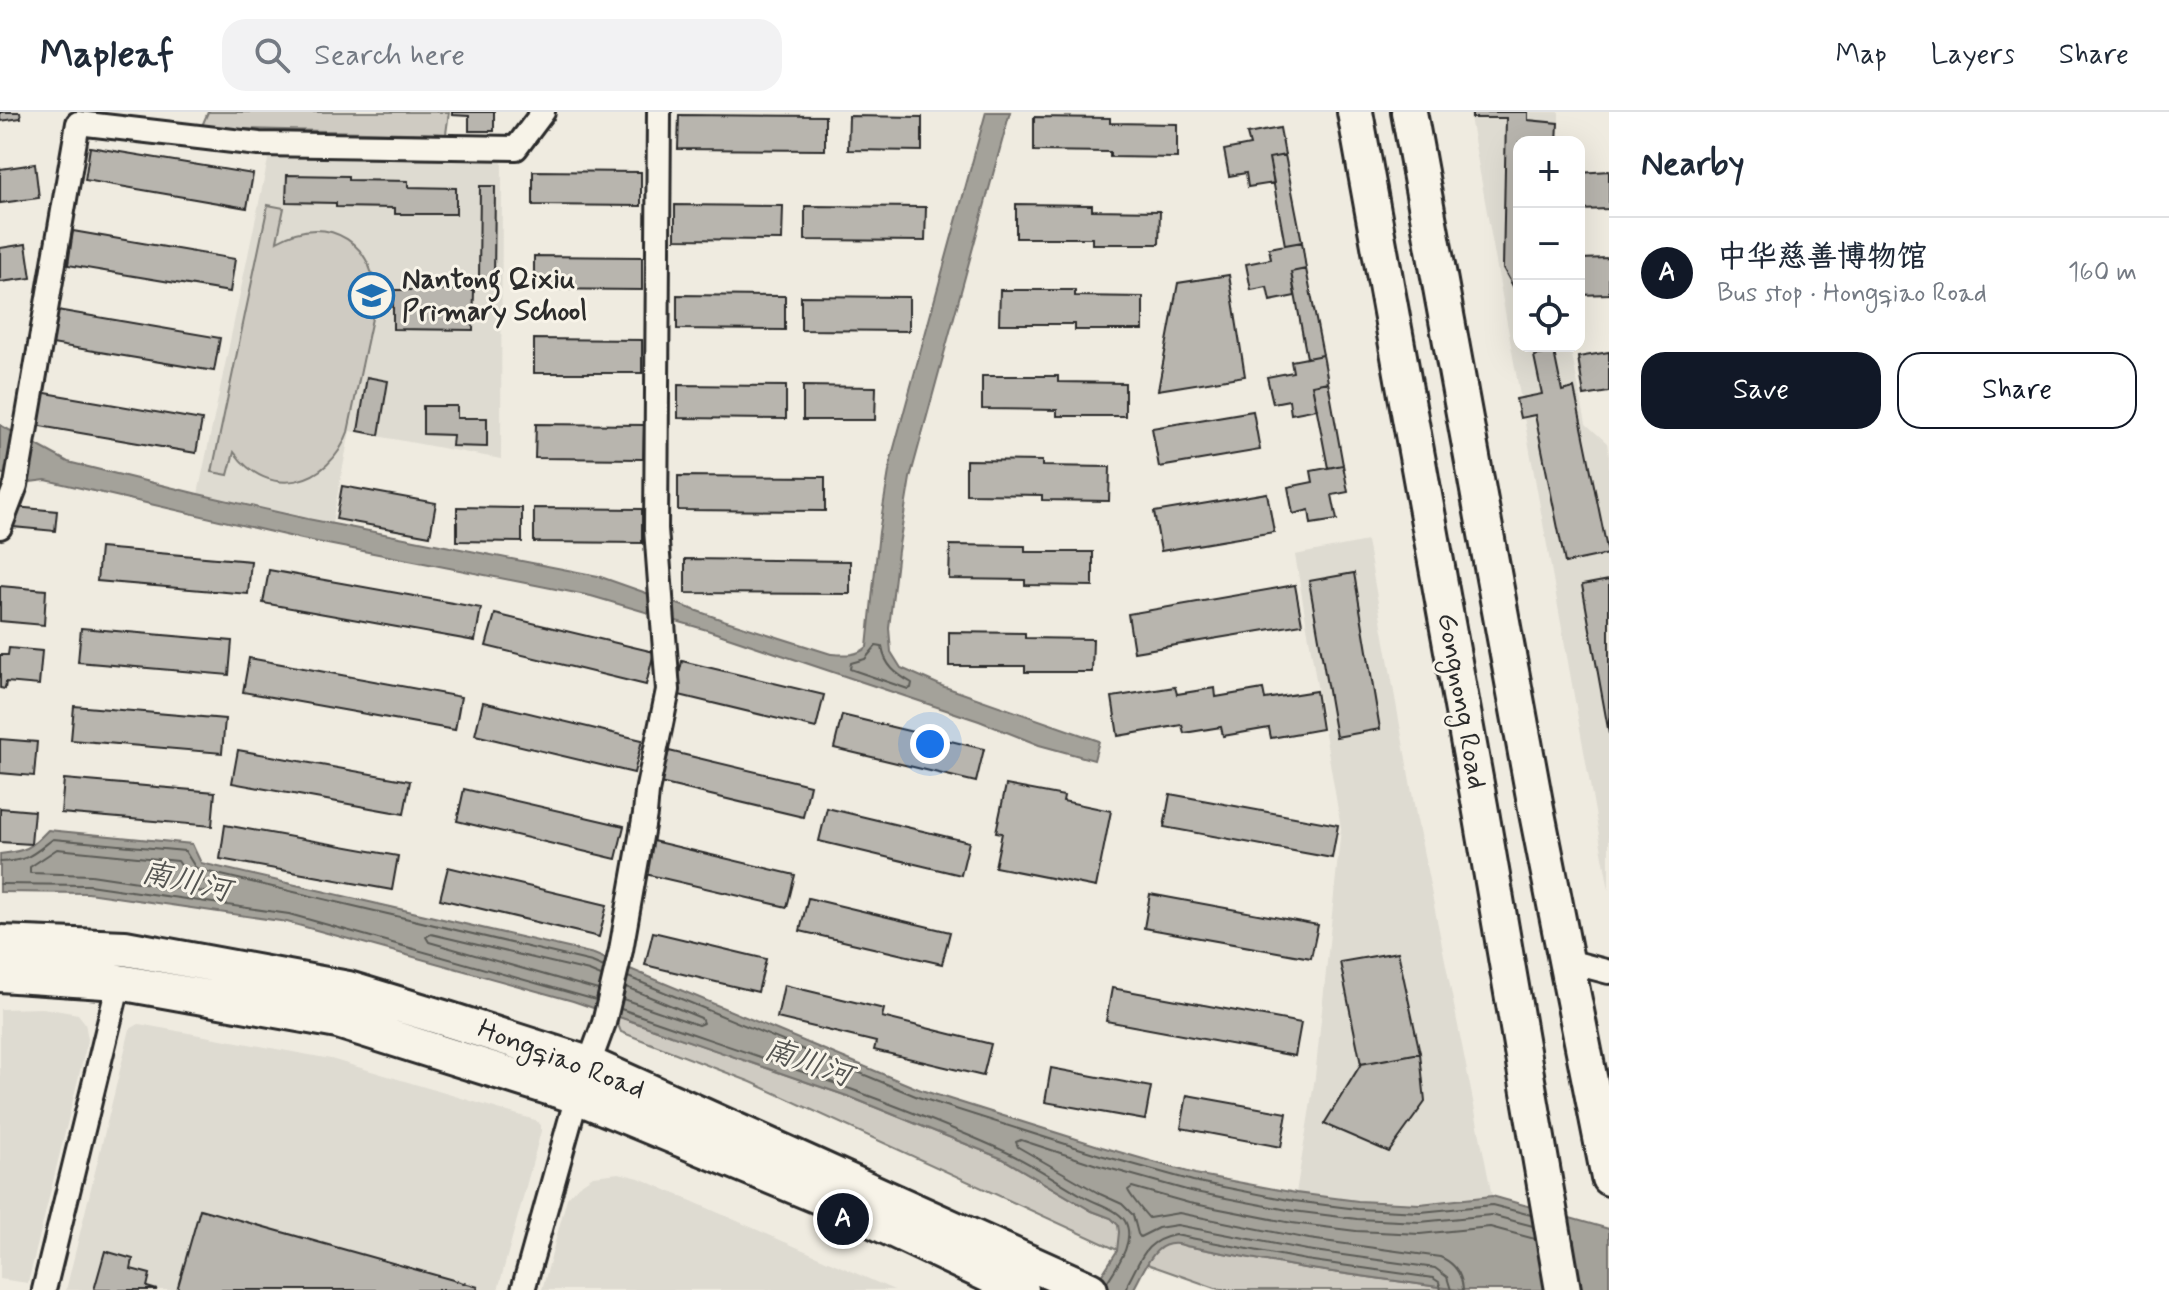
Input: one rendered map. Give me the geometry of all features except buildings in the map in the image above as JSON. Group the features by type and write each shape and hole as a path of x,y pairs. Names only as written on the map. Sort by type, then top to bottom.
{"main road":[{"name":"Gongnong Road","path":"1355,112 1480,806 1563,1290"},
{"name":"Gongnong Road","path":"1409,112 1536,808 1609,1178"},
{"name":"Hongqiao Road","path":"0,943 125,948 348,989 588,1064 1084,1288"},
{"name":"Hongqiao Road","path":"0,974 119,982 338,1021 577,1096 845,1207 1021,1290"}],"street":[{"path":"0,527 16,485 78,123 259,144 516,148 543,112"},
{"path":"523,1290 577,1096 604,1023 621,950 647,792 668,690 656,529 659,112"},
{"path":"1567,961 1609,972"},
{"path":"44,1290 119,982"}],"shaded area":[{"path":"208,112 449,112 446,134 201,128"},
{"path":"1469,112 1559,112 1559,136 1513,136 1513,352 1571,352 1586,424 1607,443 1609,890"},
{"name":"Nantong Qixiu Primary School","path":"269,155 502,161 501,459 350,431 332,523 198,494"},
{"path":"268,205 284,208 277,241 296,233 315,230 332,232 347,239 359,250 369,265 374,283 375,304 348,432 327,465 297,481 263,477 234,452 228,475 212,472"},
{"path":"1367,541 1416,815 1492,1196 1420,1204 1358,1201 1296,1193 1315,1077 1341,828 1295,555"},
{"path":"43,1008 78,1014 85,1023 88,1039 28,1283 0,1279 0,1009"},
{"path":"614,1015 850,1097 1003,1159 1092,1211 1186,1246 1304,1268 1460,1290 1221,1290 1150,1265 751,1082 621,1032"},
{"path":"139,1024 331,1059 535,1120 541,1125 541,1131 498,1290 66,1290 130,1029"},
{"path":"619,1173 639,1178 894,1290 542,1290 567,1198 593,1176"}],"water":[{"path":"986,112 1010,112 910,478 889,628 891,652 901,668 942,686 1099,741 1094,760 1039,745 979,721 707,630 591,596 302,539 46,480 30,482 0,473 0,425 68,462 308,519 598,576 831,654 859,652 867,647 879,532 891,459"},
{"name":"南川河","path":"48,830 192,844 201,863 594,954 921,1090 1195,1174 1358,1201 1420,1204 1492,1196 1609,1229 1609,1290 1460,1290 1304,1268 1175,1244 1166,1245 1152,1256 1133,1290 1092,1290 1117,1251 1118,1225 1111,1218 1092,1211 1003,1159 850,1097 573,1001 287,922 88,893 0,892 0,854 27,848"}],"place":[{"name":"Nantong Qixiu Primary School","path":"371,296"},
{"name":"中华慈善博物馆","path":"843,1219"}]}
